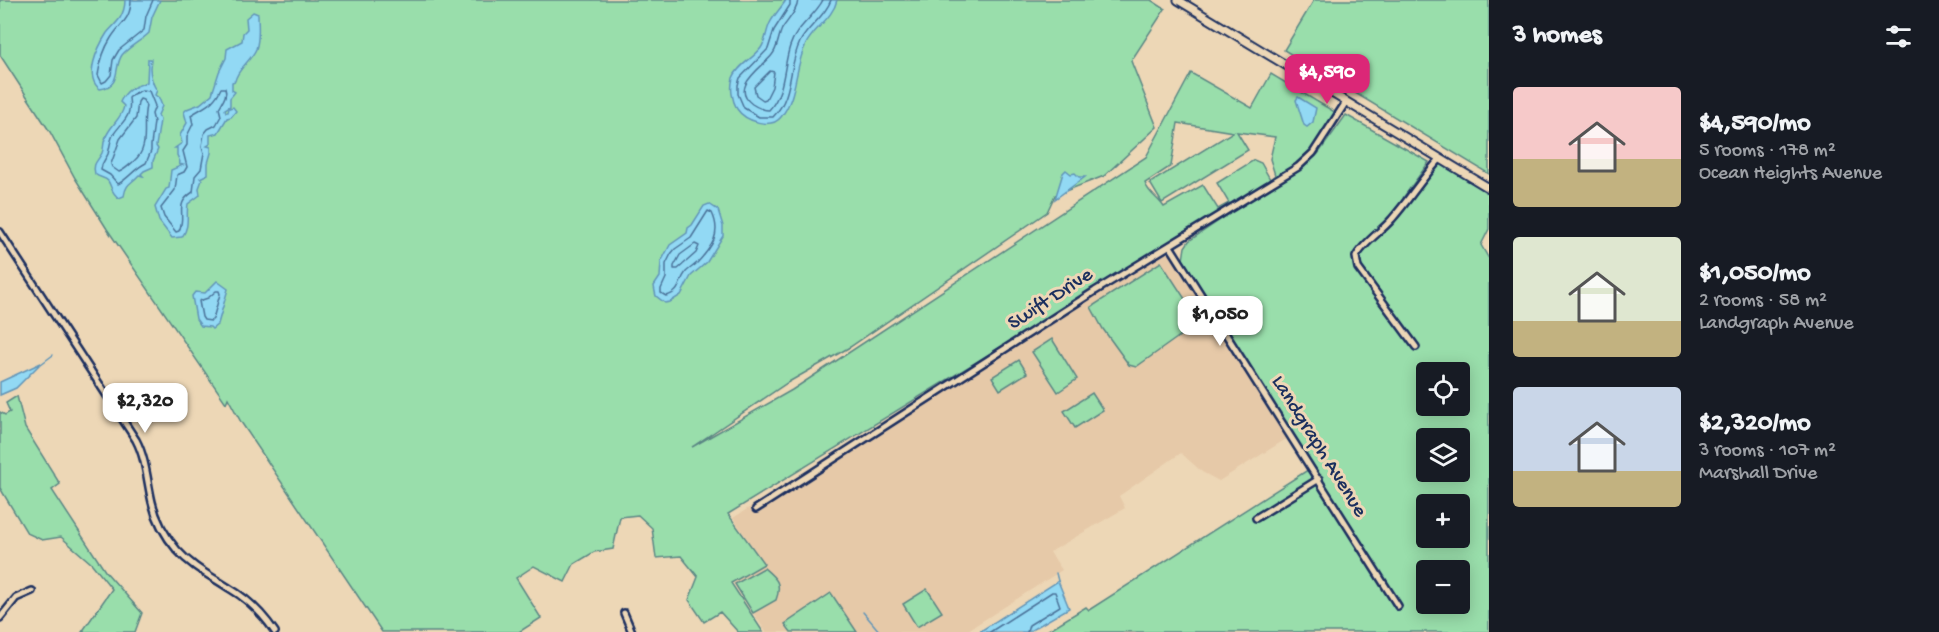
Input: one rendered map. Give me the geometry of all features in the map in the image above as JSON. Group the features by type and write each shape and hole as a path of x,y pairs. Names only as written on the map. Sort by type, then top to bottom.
{"main road":[{"path":"1178,0 1489,188"}],"street":[{"name":"Swift Drive","path":"756,509 1095,291 1306,161 1314,153 1346,102"},
{"path":"1416,346 1358,267 1356,258 1360,250 1392,220 1440,159"},
{"path":"0,233 139,445 153,505 166,534 177,550 189,562 250,603 276,632"},
{"name":"Landgraph Avenue","path":"1170,246 1398,606"},
{"path":"1256,518 1319,479"},
{"path":"0,618 16,598 32,591"},
{"path":"624,613 632,632"}],"shaded area":[{"path":"1169,246 1291,436 1219,481 1202,472 1181,453 1119,496 1125,508 1050,552 1062,570 965,632 766,632 733,583 764,564 733,518 847,446 876,432"}],"green space":[{"path":"0,0 1151,0 1165,9 1131,61 1157,127 1104,176 1055,195 1047,212 850,347 787,383 692,447 792,390 1146,157 1191,73 1252,108 1271,74 1338,114 1319,148 1254,192 728,514 764,564 731,583 763,632 738,632 720,612 704,622 689,600 698,577 681,556 656,558 652,528 638,515 620,517 613,549 594,552 574,564 565,582 534,566 516,578 541,618 519,632 382,632 241,422 228,398 226,403 107,229 50,132 0,55","holes":["1178,123 1233,132 1150,183 1162,203 1248,150 1237,132 1275,137 1270,159 1275,175 1270,179 1261,163 1254,160 1217,183 1229,203 1218,209 1203,185 1164,207 1148,190 1145,183 1171,166"]},
{"path":"1314,0 1489,0 1489,174 1284,50"},
{"path":"1346,115 1429,162 1403,198 1440,159 1489,188 1489,229 1481,245 1489,259 1489,632 1045,632 1086,607 1089,610 1311,468 1227,335 1230,333 1183,260 1185,247 1189,241 1318,154"},
{"path":"1161,262 1187,302 1191,328 1136,367 1129,365 1103,329 1091,307"},
{"path":"1052,339 1077,379 1058,392 1032,352"},
{"path":"1019,360 1027,373 1000,390 992,377"},
{"path":"1092,393 1103,410 1075,428 1064,411"},
{"path":"17,396 25,428 60,484 52,490 105,571 142,613 135,632 82,632 112,589 92,564 61,537 42,540 27,533 0,488 0,412 5,415 10,412 6,403"},
{"path":"764,568 777,582 778,594 776,600 753,613 735,584"},
{"path":"927,589 942,612 917,627 903,604"},
{"path":"831,593 857,632 791,632 785,624"}],"water":[{"path":"125,0 160,0 152,17 149,33 122,55 114,80 107,87 100,89 95,84 92,70 96,54 103,39 121,16"},
{"path":"786,0 837,0 828,18 806,44 790,100 781,117 771,123 758,122 746,117 737,109 732,94 732,82 738,69 761,48 773,17"},
{"path":"253,12 258,14 257,45 254,53 232,82 232,90 235,92 230,98 230,106 225,109 228,112 229,108 233,107 236,111 227,118 218,133 210,135 210,144 207,146 211,147 208,174 200,178 202,180 199,188 200,195 188,204 187,225 182,237 172,238 159,221 155,207 166,189 169,188 171,170 183,165 179,164 177,148 175,148 182,143 180,135 187,123 184,112 200,104 212,94 226,58 227,49 242,41 243,33 247,29 246,18"},
{"path":"148,59 151,59 150,68 157,90 155,95 162,106 158,115 160,120 156,146 158,149 153,167 144,171 141,174 143,176 139,175 128,186 124,196 119,198 107,180 95,174 94,167 103,151 107,134 123,111 124,106 120,102 123,97 131,89 147,82"},
{"path":"1298,97 1316,108 1313,122 1307,127 1304,125 1296,100"},
{"path":"1066,170 1079,177 1085,177 1055,199 1063,173"},
{"path":"709,204 718,210 723,226 723,236 707,262 691,276 681,295 665,303 656,296 654,286 660,277 661,262 670,245 687,233 688,228 704,206"},
{"path":"217,281 228,289 218,324 212,329 201,326 196,319 192,296 195,292 205,293"},
{"path":"41,363 16,388 0,395 0,382"},
{"path":"1058,581 1069,608 1028,632 979,632"}],"waterway":[{"path":"41,364 53,355"},
{"path":"1056,573 1058,581"},
{"path":"863,612 880,632"}]}
